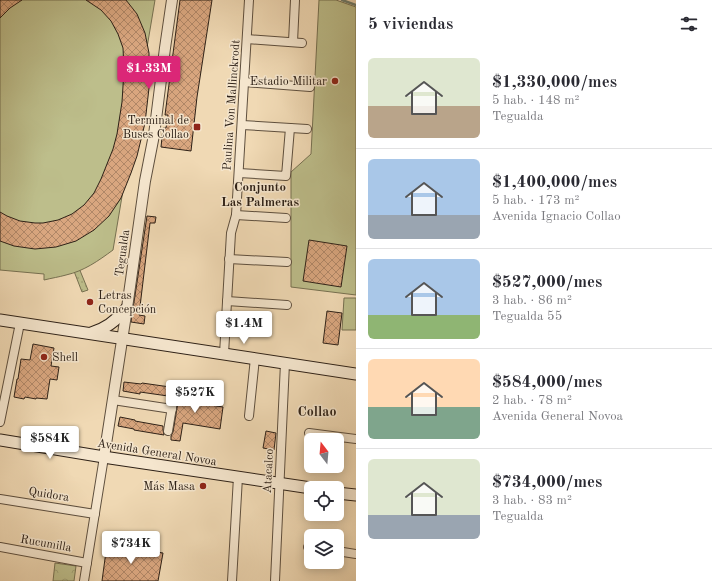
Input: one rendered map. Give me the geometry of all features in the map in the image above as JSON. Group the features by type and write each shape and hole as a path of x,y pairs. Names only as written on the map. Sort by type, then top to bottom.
{"main road":[{"path":"91,334 111,324 127,308"},
{"path":"0,320 356,374"},
{"name":"Avenida General Novoa","path":"0,440 304,487"},
{"path":"344,493 356,496"}],"street":[{"name":"Tegualda","path":"84,581 113,400 145,181 154,135 172,0"},
{"name":"Paulina Von Mallinckrodt","path":"224,354 231,233 236,215 249,0"},
{"path":"293,42 295,0"},
{"path":"247,39 302,43"},
{"path":"244,82 310,87"},
{"path":"242,124 307,129"},
{"path":"238,173 286,176 290,128"},
{"path":"236,215 286,218"},
{"path":"229,259 287,262"},
{"path":"227,301 288,304"},
{"path":"0,422 20,323"},
{"path":"249,416 255,358"},
{"name":"Atacalco","path":"275,581 285,363"},
{"path":"168,431 175,389"},
{"path":"113,400 172,409"},
{"path":"309,432 356,439"},
{"path":"232,581 238,477"},
{"name":"Quidora","path":"0,499 95,514"},
{"name":"Rucumilla","path":"0,547 87,563"},
{"path":"344,553 356,554"}],"green space":[{"path":"0,0 155,0 113,250 96,262 79,271 44,280 44,274 0,270"},
{"name":"Estadio Militar","path":"319,0 336,0 356,7 356,295 291,287 291,172 311,154"},
{"path":"72,251 88,290 82,292 67,253"},
{"path":"344,298 356,298 356,330 342,330"},
{"path":"55,563 76,566 74,581 53,581"}],"building":[{"path":"0,0 22,0 10,8 0,18"},
{"path":"86,0 126,0 137,14 145,33 149,53 149,88 145,123 137,156 121,198 109,216 94,230 76,241 56,247 35,249 14,246 0,241 0,212 20,221 35,223 58,220 72,214 84,205 94,193 113,149 122,102 124,70 123,48 111,21 101,10"},
{"path":"180,0 212,0 197,97 191,151 161,147 163,128 166,128 168,115 165,115"},
{"path":"147,216 156,217 155,223 150,223 139,315 145,316 144,324 131,322"},
{"path":"309,240 347,246 341,287 303,281"},
{"path":"327,311 342,313 338,345 323,343"},
{"path":"33,344 54,348 51,366 59,367 57,380 50,379 47,399 25,397 24,399 14,397 21,359 30,360"},
{"path":"124,382 170,387 168,396 140,392 140,394 123,391"},
{"path":"179,383 188,384 186,401 223,407 220,429 183,423 180,441 171,440 180,390"},
{"path":"120,417 163,426 164,435 118,426"},
{"path":"266,431 276,433 274,450 263,448"},
{"path":"107,544 163,553 158,581 102,581"}],"waterway":[{"path":"342,0 356,5"}],"place":[{"name":"Estadio Militar","path":"335,81"},
{"name":"Terminal de Buses Collao","path":"197,127"},
{"name":"Letras Concepción","path":"90,302"},
{"name":"Shell","path":"44,357"},
{"name":"Más Masa","path":"203,486"}],"district":[{"name":"Conjunto Las Palmeras","path":"260,194"},
{"name":"Collao","path":"317,411"}]}
